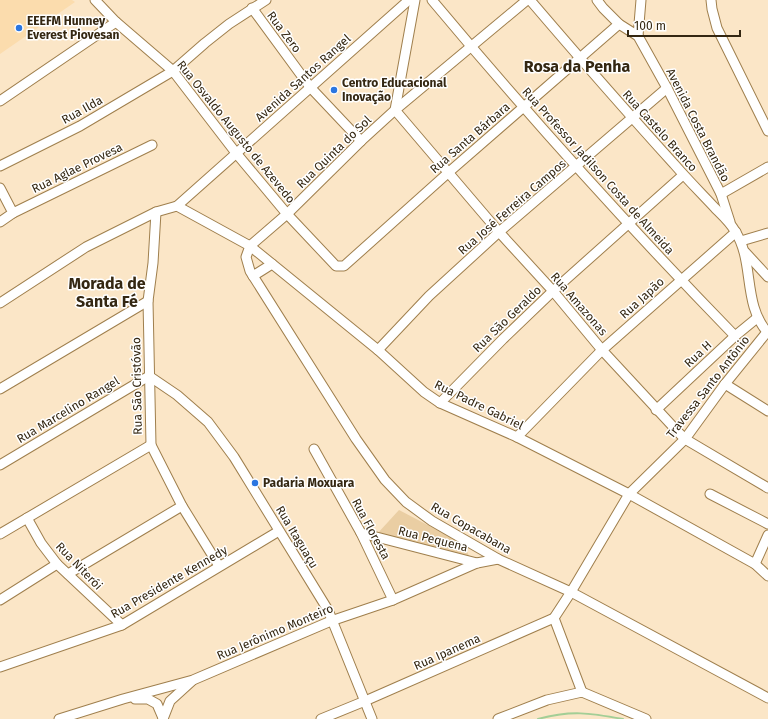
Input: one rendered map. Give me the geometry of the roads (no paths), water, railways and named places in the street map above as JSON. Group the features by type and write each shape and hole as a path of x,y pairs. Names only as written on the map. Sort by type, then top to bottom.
{"street":[{"name":"Rua Ilda","path":"0,166 80,126 173,71 205,43 252,8 266,0"},
{"name":"Avenida Santos Rangel","path":"177,206 409,0"},
{"path":"395,110 414,0"},
{"name":"Rua Professor Jadilson Costa de Almeida","path":"432,0 576,167 735,336"},
{"name":"Rua Quinta do Sol","path":"250,246 287,214 361,141 395,110 527,0"},
{"name":"Rua Castelo Branco","path":"530,0 632,117 734,229 741,241"},
{"path":"597,0 619,24 638,36 641,0"},
{"path":"712,0 712,9 717,28 768,131"},
{"name":"Rua Osvaldo Augusto de Azevedo","path":"100,1 116,22 173,71 236,153 287,214 336,266"},
{"name":"Rua Zero","path":"252,8 310,87 361,141"},
{"path":"0,101 116,22"},
{"name":"Rua Santa Bárbara","path":"336,266 344,266 449,172 619,24"},
{"name":"Avenida Costa Brandão","path":"638,36 667,88 721,194 734,229"},
{"name":"Rua José Ferreira Campos","path":"378,350 429,296 499,232 667,88"},
{"name":"Rua Amazonas","path":"395,110 499,232 553,291 602,350 656,410 685,439 768,488"},
{"name":"Rua Aglae Provesa","path":"0,222 13,213 152,144"},
{"path":"721,194 768,167"},
{"name":"Rua São Geraldo","path":"440,403 553,291 684,175"},
{"path":"0,188 13,213"},
{"path":"0,303 86,247 156,212 177,206"},
{"name":"Rua Padre Gabriel","path":"177,206 250,246 378,350 424,392 440,403 517,437 629,494 755,564 768,576"},
{"name":"Rua São Cristóvão","path":"156,212 153,263 148,301 151,446 182,506 220,566"},
{"name":"Rua Japão","path":"517,437 602,350 681,280 734,229"},
{"path":"767,332 757,318 752,300 741,241 768,232"},
{"name":"Rua Copacabana","path":"250,246 246,257 247,264 253,276 356,439 384,480 406,502 432,521 498,559 571,592 768,698"},
{"path":"744,251 768,278"},
{"path":"253,276 272,264"},
{"path":"0,389 148,301"},
{"name":"Rua H","path":"656,410 735,336 757,318"},
{"name":"Travessa Santo Antônio","path":"571,592 629,494 685,439 725,384 767,332"},
{"name":"Rua Marcelino Rangel","path":"0,465 149,376"},
{"name":"Rua Itaguaçu","path":"149,376 177,395 208,422 234,457 328,610 372,719"},
{"path":"725,384 768,411"},
{"path":"0,534 151,446"},
{"name":"Rua Floresta","path":"314,449 361,533 393,600"},
{"path":"710,494 768,524"},
{"path":"68,574 182,506"},
{"name":"Rua Niterói","path":"27,518 41,543 57,564 122,625"},
{"name":"Rua Presidente Kennedy","path":"0,667 122,625 279,531"},
{"name":"Rua Pequena","path":"361,533 477,563"},
{"path":"755,564 768,535"},
{"name":"Rua Jerônimo Monteiro","path":"59,719 123,699 193,680 332,621 393,600 477,563 498,559"},
{"path":"0,600 57,564"},
{"path":"571,592 554,618 582,692"},
{"name":"Rua Ipanema","path":"321,719 554,618"},
{"path":"163,718 170,701 193,680"},
{"path":"498,719 547,700 582,692 646,719"},
{"path":"123,699 148,699 157,704 163,718"}],"waterway":[{"path":"538,719 571,713 600,715 623,719"}],"place":[{"name":"EEEFM Hunney Everest Piovesan","path":"19,28"},
{"name":"Centro Educacional Inovação","path":"334,90"},
{"name":"Padaria Moxuara","path":"255,483"}],"district":[{"name":"Rosa da Penha","path":"577,66"},
{"name":"Morada de Santa Fé","path":"107,292"}]}
